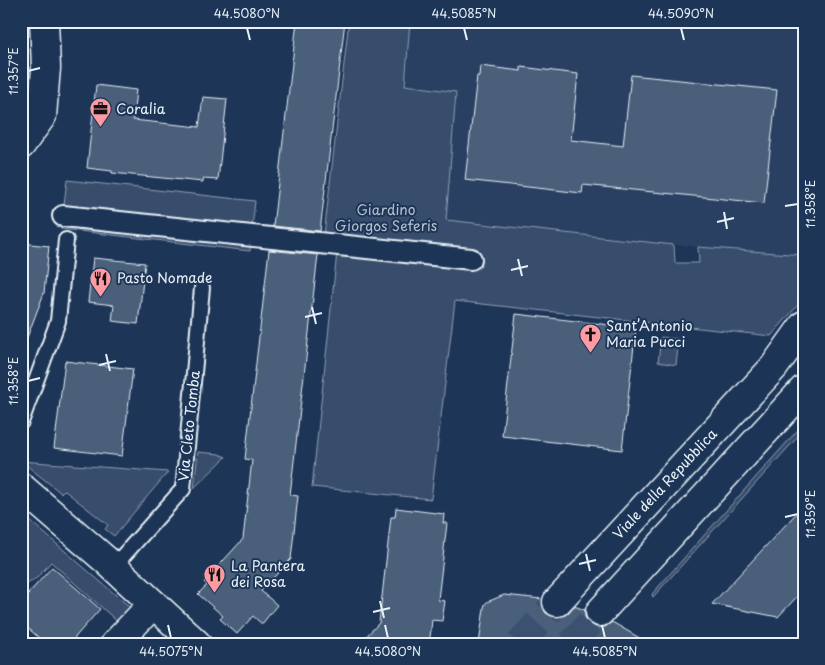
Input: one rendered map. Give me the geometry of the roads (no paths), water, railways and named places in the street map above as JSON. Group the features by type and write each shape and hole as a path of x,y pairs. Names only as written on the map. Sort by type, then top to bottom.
{"main road":[{"path":"21,145 42,116 46,68 44,21"},
{"name":"Viale della Repubblica","path":"557,602 774,367 804,326"},
{"path":"600,612 804,388"},
{"path":"21,487 113,567 197,644"},
{"path":"115,644 153,604"}],"street":[{"path":"63,216 471,259"}],"lane":[{"path":"21,422 58,320 66,240"},
{"name":"Via Cleto Tomba","path":"113,567 183,488 202,288"}],"tunnel":[{"path":"519,644 557,602"},
{"path":"571,644 600,612"}],"place":[{"name":"Coralia","path":"100,128"},
{"name":"Pasto Nomade","path":"101,297"},
{"name":"Sant’Antonio Maria Pucci","path":"590,353"},
{"name":"La Pantera dei Rosa","path":"215,593"}],"park label":[{"name":"Giardino Giorgos Seferis","path":"386,218"}]}
